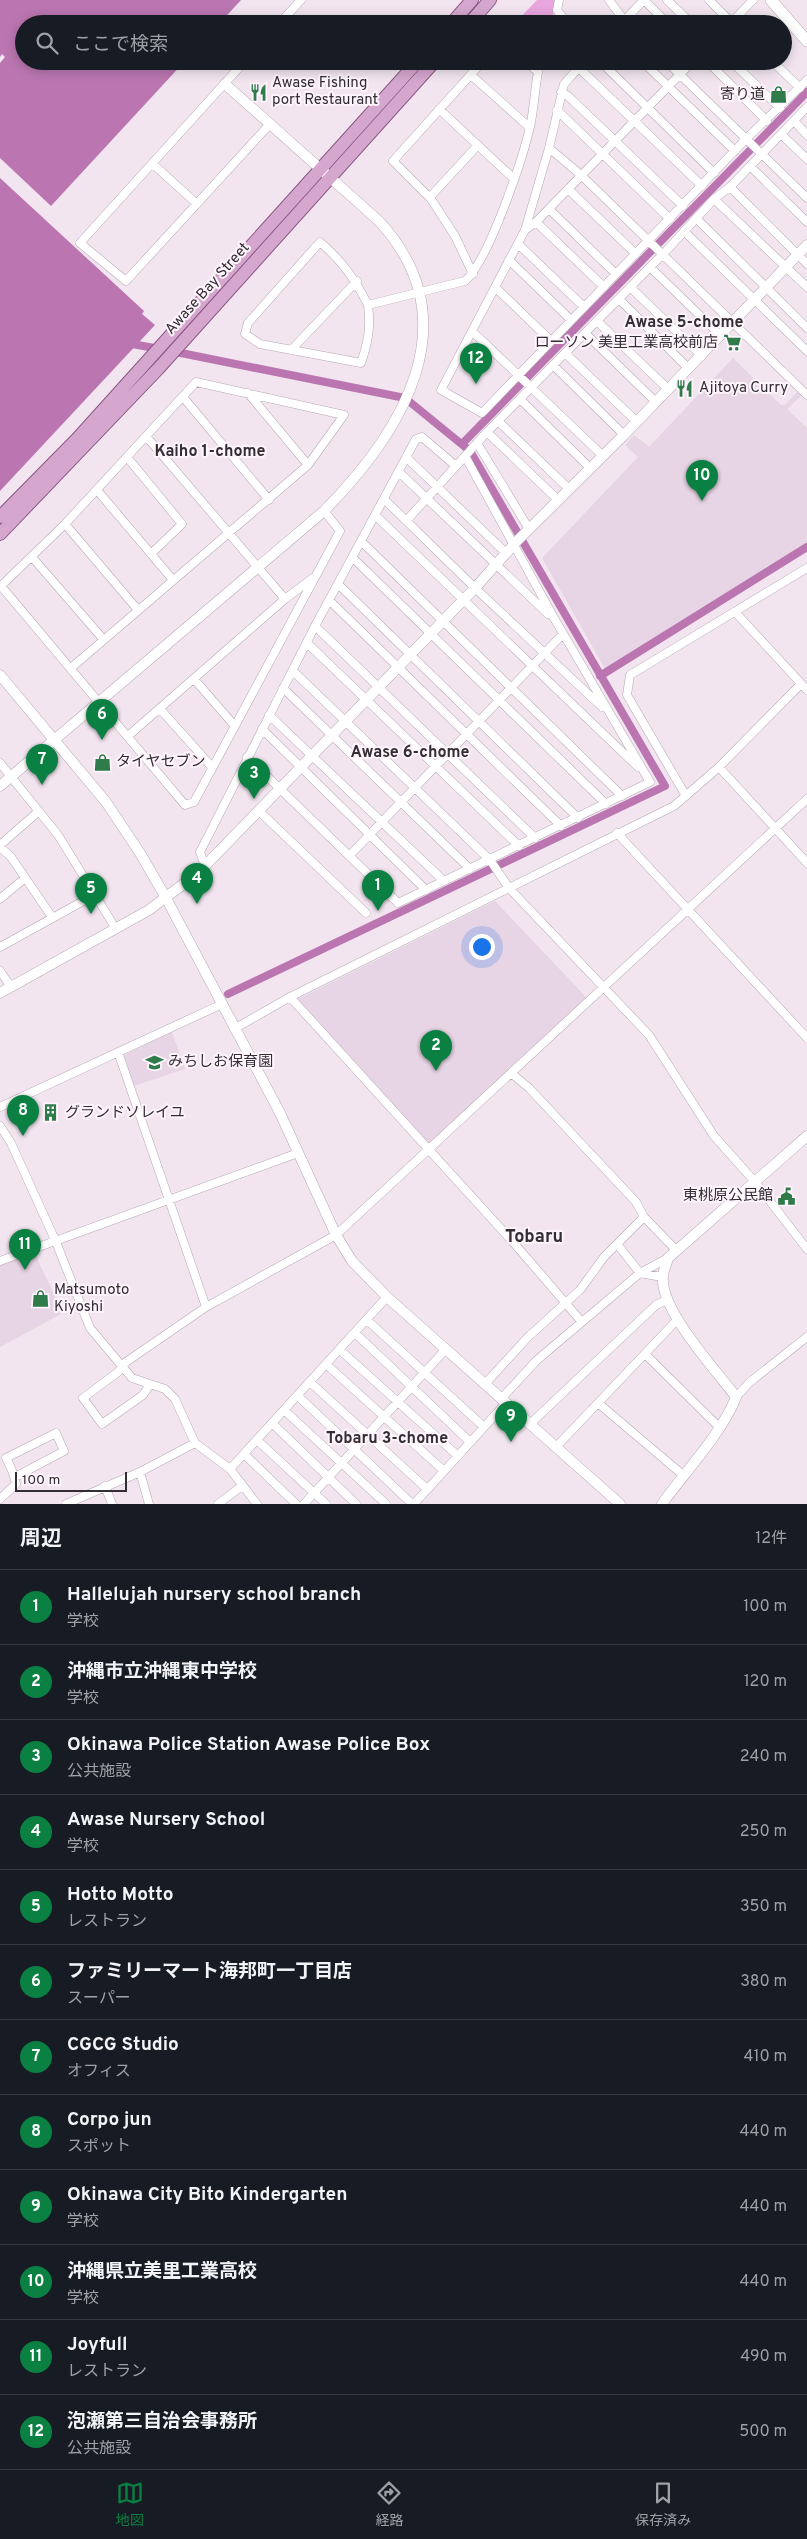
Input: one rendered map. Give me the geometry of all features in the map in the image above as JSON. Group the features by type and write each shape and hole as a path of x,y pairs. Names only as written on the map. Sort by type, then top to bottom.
{"main road":[{"path":"459,15 472,0"},
{"path":"477,15 490,0"},
{"path":"771,0 784,15"},
{"path":"792,24 807,41"},
{"name":"Awase Bay Street","path":"0,534 188,336 326,174 411,70"},
{"name":"Awase Bay Street","path":"0,517 77,440 175,332 426,70"}],"street":[{"path":"287,15 301,0"},
{"path":"560,0 557,10 561,15"},
{"path":"609,0 619,15"},
{"path":"631,15 644,0 659,15"},
{"path":"667,0 683,15"},
{"path":"709,0 724,15"},
{"path":"739,15 753,0"},
{"path":"237,70 80,242 126,281 270,124"},
{"path":"473,274 455,236 430,197 393,161 475,70"},
{"path":"368,305 420,293 464,280 473,274 490,241 529,127 538,72 536,70"},
{"path":"577,70 564,84 561,92 549,148 525,230 441,390 482,413 746,139 807,80"},
{"path":"587,70 634,122 702,186"},
{"path":"609,70 714,173"},
{"path":"651,70 735,151"},
{"path":"675,70 807,198"},
{"path":"525,230 536,222 568,190 685,70"},
{"path":"716,70 767,120"},
{"path":"741,70 780,108"},
{"path":"781,70 800,88"},
{"path":"471,75 529,127"},
{"path":"0,786 54,738 324,511 365,468 397,418 417,373 424,330 420,293 408,262 389,231 225,84"},
{"path":"561,92 568,96 682,206"},
{"path":"407,520 487,432 663,254 714,199 730,187 807,107"},
{"path":"440,109 513,178"},
{"path":"557,110 670,219"},
{"path":"794,121 807,135"},
{"path":"781,134 807,159"},
{"path":"430,197 478,145"},
{"path":"549,148 581,175 806,390"},
{"path":"153,164 197,204"},
{"path":"750,166 807,222"},
{"path":"730,187 807,264"},
{"path":"568,190 636,254"},
{"path":"714,199 807,287"},
{"path":"549,209 616,274"},
{"path":"696,218 807,328"},
{"path":"536,222 604,287"},
{"path":"684,231 807,351"},
{"path":"320,242 347,268 357,282 368,305 370,320 368,343 361,363 260,344 246,334 248,323 320,242"},
{"path":"518,244 584,307"},
{"path":"0,993 116,929 166,898 205,866 397,666 464,600 529,529 702,356 765,287 807,245"},
{"path":"509,260 571,320"},
{"path":"650,267 721,336"},
{"path":"291,350 357,282"},
{"path":"495,287 551,341"},
{"path":"630,287 702,356"},
{"path":"618,299 689,369"},
{"path":"597,321 668,390"},
{"path":"472,331 532,386 603,456"},
{"path":"584,333 656,402"},
{"path":"565,353 637,422"},
{"path":"553,365 624,435"},
{"path":"71,668 173,580 230,534 308,465 344,415 196,382 65,524 1,586 185,805 194,802 340,531 324,511"},
{"path":"248,393 308,465"},
{"path":"182,397 269,500"},
{"path":"520,399 590,468"},
{"path":"498,421 570,489"},
{"path":"487,432 558,500"},
{"path":"146,436 285,599"},
{"path":"205,866 200,852 315,626 416,439 422,437 456,466"},
{"path":"477,443 529,529"},
{"path":"247,757 398,903 650,782 563,634 465,456"},
{"path":"126,458 182,524 151,554"},
{"path":"406,458 506,553"},
{"path":"399,472 495,565 554,618"},
{"path":"97,490 173,580"},
{"path":"384,498 544,654 609,713"},
{"path":"376,516 645,773"},
{"path":"65,524 138,610"},
{"path":"362,542 622,796"},
{"path":"32,557 103,639"},
{"path":"353,558 606,804"},
{"path":"686,796 627,695 630,675 736,613 807,568"},
{"path":"128,736 285,599 315,576"},
{"path":"338,584 480,720 578,818"},
{"path":"329,600 561,826"},
{"path":"736,613 807,690"},
{"path":"315,626 535,838"},
{"path":"350,856 563,634"},
{"path":"307,643 519,846"},
{"path":"293,671 490,860 509,888 654,1042 714,1136 755,1182 807,1249"},
{"path":"0,675 106,802 166,898 280,1113 336,1235 352,1261 387,1297 620,1504"},
{"path":"194,679 234,725"},
{"path":"234,1029 290,997 485,902 617,833 674,806 719,767 801,684"},
{"path":"283,688 470,869"},
{"path":"160,709 212,768"},
{"path":"269,715 444,881"},
{"path":"262,729 426,890"},
{"path":"0,763 58,835 116,929"},
{"path":"719,767 807,863"},
{"path":"149,1386 143,1396 102,1424 83,1398 104,1384 126,1362 206,1307 336,1235 807,799"},
{"path":"40,811 0,846 11,857 52,917"},
{"path":"259,811 366,913"},
{"path":"617,833 807,1038"},
{"path":"0,899 25,878"},
{"path":"0,947 96,894"},
{"path":"0,971 11,987"},
{"path":"290,997 513,1242 581,1322"},
{"path":"0,1107 222,1004"},
{"path":"118,1052 206,1307"},
{"path":"511,1073 529,1088 636,1202 644,1218 672,1254"},
{"path":"0,1126 11,1143 56,1242 90,1328 132,1378 149,1386 165,1389 175,1399 195,1443 230,1469 257,1504"},
{"path":"298,1396 413,1504 484,1427 537,1360 640,1273 672,1254 807,1136"},
{"path":"0,1261 298,1152"},
{"path":"485,1384 528,1337 580,1290 594,1269 644,1218"},
{"path":"617,1244 640,1273 662,1277"},
{"path":"672,1254 662,1277 667,1300 677,1320 736,1397"},
{"path":"230,1469 327,1365 387,1297"},
{"path":"530,1424 656,1305 667,1300"},
{"path":"367,1320 423,1374 484,1427"},
{"path":"556,1447 677,1320"},
{"path":"355,1333 470,1442"},
{"path":"662,1504 731,1410 736,1397 750,1382 807,1337"},
{"path":"304,1504 367,1433 446,1349"},
{"path":"340,1350 458,1456"},
{"path":"645,1354 719,1427"},
{"path":"327,1365 444,1471"},
{"path":"310,1382 427,1489"},
{"path":"598,1403 683,1475"},
{"path":"285,1411 386,1504"},
{"path":"272,1424 356,1504"},
{"path":"0,1498 16,1484 6,1458 56,1432 64,1450 14,1477"},
{"path":"257,1440 326,1504"},
{"path":"66,1504 140,1472 195,1443"},
{"path":"244,1454 296,1504"},
{"path":"140,1472 149,1504"},
{"path":"105,1486 112,1504"},
{"path":"218,1504 242,1486"}],"shaded area":[{"path":"0,0 241,0 227,15 15,15 15,70 177,70 51,206 0,158 0,63 5,57 2,54 0,57"},
{"path":"537,0 555,0 553,15 523,15"},
{"path":"0,178 144,311 142,314 155,325 0,491"},
{"path":"733,358 781,405 785,405 797,392 801,396 787,409 807,428 807,544 605,669 542,558 638,457 625,445 634,435 649,447"},
{"path":"495,901 587,998 430,1144 298,999"},
{"name":"みちしお保育園","path":"172,1032 185,1069 134,1086 124,1055"},
{"path":"34,1252 63,1313 0,1347 0,1265"}],"waterway":[{"path":"462,444 807,92"},
{"path":"132,344 160,349"},
{"path":"171,351 405,398 470,451 665,786 228,994"},
{"path":"600,676 807,547"}],"place":[{"name":"Awase Fishing port Restaurant","path":"258,92"},
{"name":"寄り道","path":"779,95"},
{"name":"ローソン 美里工業高校前店","path":"732,343"},
{"name":"泡瀬第三自治会事務所","path":"476,384"},
{"name":"Ajitoya Curry","path":"685,388"},
{"name":"沖縄県立美里工業高校","path":"702,501"},
{"name":"ファミリーマート海邦町一丁目店","path":"102,740"},
{"name":"タイヤセブン","path":"102,762"},
{"name":"CGCG Studio","path":"42,785"},
{"name":"Okinawa Police Station Awase Police Box","path":"254,799"},
{"name":"Awase Nursery School","path":"197,904"},
{"name":"Hallelujah nursery school branch","path":"378,911"},
{"name":"Hotto Motto","path":"91,914"},
{"name":"みちしお保育園","path":"154,1062"},
{"name":"沖縄市立沖縄東中学校","path":"436,1071"},
{"name":"グランドソレイユ","path":"51,1113"},
{"name":"Corpo jun","path":"23,1136"},
{"name":"東桃原公民館","path":"787,1196"},
{"name":"Joyfull","path":"25,1270"},
{"name":"Matsumoto Kiyoshi","path":"40,1299"},
{"name":"Okinawa City Bito Kindergarten","path":"511,1442"}],"district":[{"name":"Awase 5-chome","path":"684,323"},
{"name":"Kaiho 1-chome","path":"210,452"},
{"name":"Awase 6-chome","path":"410,753"},
{"name":"Tobaru","path":"534,1237"},
{"name":"Tobaru 3-chome","path":"387,1439"}]}
